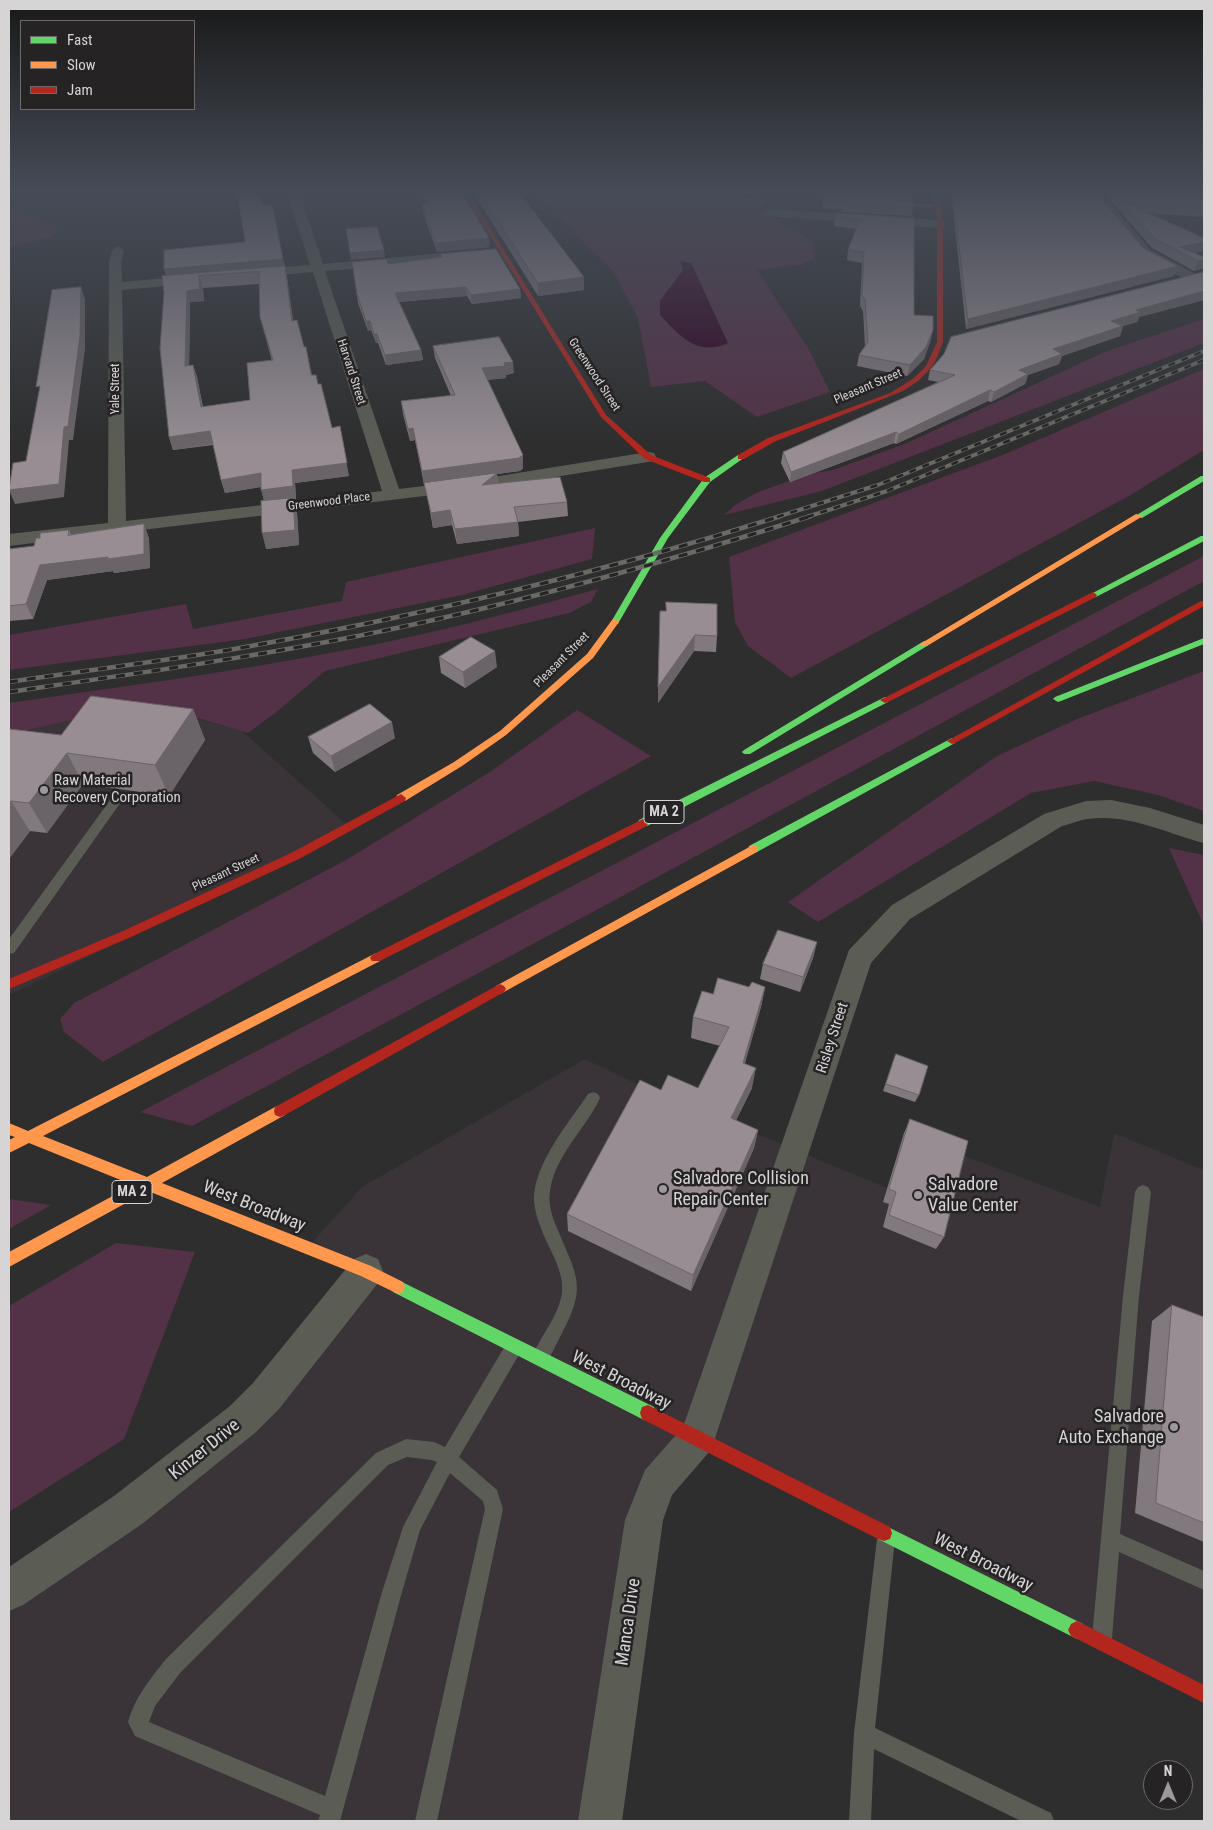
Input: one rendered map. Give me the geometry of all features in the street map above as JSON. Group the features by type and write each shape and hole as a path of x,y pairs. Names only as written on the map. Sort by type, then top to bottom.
{"main road":[{"name":"Greenwood Street","path":"517,277 594,404 624,437 648,457 707,480"},
{"name":"Pleasant Street","path":"13,984 295,856 404,797 458,764 503,733 590,656 618,619 640,577 664,538 707,480 732,462 771,440 892,394 908,386 923,375 930,367 944,341 942,277"},
{"path":"1174,282 1192,277"},
{"path":"733,760 1013,590 1204,478"},
{"name":"MA 2","path":"9,1147 572,858 1204,538"},
{"name":"MA 2","path":"9,1260 1204,603"},
{"path":"954,739 1204,641"},
{"path":"572,858 700,781"},
{"name":"West Broadway","path":"9,1129 366,1271 1204,1694"}],"street":[{"name":"Yale Street","path":"115,277 116,528"},
{"name":"Harvard Street","path":"321,277 392,494"},
{"path":"115,287 213,278"},
{"name":"Greenwood Place","path":"9,540 474,485 648,457"},
{"name":"Risley Street","path":"697,1438 859,958 872,942 901,912 1053,820 1075,812 1111,809 1150,817 1204,834"},
{"name":"Kinzer Drive","path":"9,1591 128,1510 250,1413 266,1396 366,1271"},
{"name":"Manca Drive","path":"600,1821 644,1520 658,1483 697,1438"}],"lane":[{"path":"9,949 117,799"},
{"path":"539,1359 568,1303 570,1284 543,1210 542,1194 551,1165 593,1098"},
{"path":"1102,1643 1130,1296 1143,1192"},
{"path":"426,1821 494,1509 491,1496 448,1459 434,1451 421,1448 406,1448 382,1459 173,1666 153,1690 140,1713 138,1722 142,1729 330,1815 412,1527 448,1459 514,1347"},
{"path":"860,1821 864,1734 886,1534"},
{"path":"1111,1540 1204,1581"},
{"path":"864,1734 1043,1821"}],"shaded area":[{"path":"616,277 762,277 808,348 830,392 757,417 705,381 651,387 638,318"},
{"path":"678,277 698,277 728,343 717,347 707,347 698,346 690,342 682,337 660,315 660,301"},
{"path":"1204,319 1204,343 822,491 724,515 735,505 756,493 808,474 833,470 907,443 1107,351"},
{"path":"1204,369 1204,450 1129,496 791,678 748,646 735,622 729,557 1005,454"},
{"path":"595,528 592,559 462,595 245,639 9,670 9,635 186,604 193,629 342,601 346,582"},
{"path":"1204,556 1204,581 589,914 192,1126 140,1112"},
{"path":"598,589 591,602 569,613 325,671 279,710 248,733 189,716 137,713 94,716 9,735 9,703 300,659 374,645 502,615"},
{"path":"1204,671 1204,811 1158,795 1094,781 1031,793 818,922 788,902 997,756 1077,719"},
{"path":"577,710 651,756 103,1062 64,1032 60,1019 74,1003 346,860 490,772"},
{"path":"138,711 184,715 242,731 353,830 9,995 9,735 68,720"},
{"path":"1169,848 1204,855 1204,926"},
{"path":"585,1059 646,1088 887,1188 904,1133 1100,1207 1114,1133 1204,1170 1204,1694 697,1438 644,1520 600,1821 9,1821 9,1591 128,1510 366,1272 307,1248 362,1187"},
{"path":"9,1199 51,1205 9,1229"},
{"path":"116,1243 195,1252 124,1439 9,1512 9,1306"}],"building":[{"path":"162,277 199,277 200,289 187,291 185,366 193,365 201,407 250,400 247,363 273,360 260,317 259,277 286,277 292,321 297,320 304,347 306,347 311,375 316,375 318,384 321,384 332,428 340,426 347,463 292,470 293,486 261,490 261,473 221,480 210,431 169,437 160,348 164,293"},
{"path":"354,277 513,277 520,289 471,295 466,287 395,293 421,350 385,355 377,334 374,334 370,321 366,321 357,294"},
{"path":"534,277 581,277 538,283"},
{"path":"863,277 914,277 914,315 933,316 933,330 926,347 910,365 859,355 868,342 865,300 862,295"},
{"path":"963,277 1133,277 968,319"},
{"path":"1183,277 1204,277 1204,291 1136,310 1141,312 1111,321 1123,326 1053,349 1062,354 1019,370 1028,374 994,392 990,390 899,434 896,432 791,472 783,452 955,375 930,370 944,354 951,337"},
{"path":"81,287 80,336 68,426 64,427 59,484 9,490 13,463 26,461 40,386 36,387 52,290"},
{"path":"499,337 513,362 504,363 505,366 482,368 523,455 519,458 422,471 413,428 408,429 401,401 455,395 433,346"},
{"path":"497,473 482,485 560,477 567,502 514,507 518,522 455,529 450,510 431,513 424,483"},
{"path":"293,498 295,530 262,533 261,501"},
{"path":"144,524 144,554 40,565 26,604 9,606 9,549 34,546 36,538 40,538 40,533 69,530 68,535"},
{"path":"666,602 717,604 717,636 695,635 658,687 660,611 666,611"},
{"path":"471,637 495,651 463,672 439,657"},
{"path":"91,696 193,709 155,765 67,753 29,803 11,801 9,804 9,729 61,735"},
{"path":"370,704 392,722 331,756 308,737"},
{"path":"778,930 817,942 803,977 763,964"},
{"name":"Salvadore Collision Repair Center","path":"718,978 749,987 752,982 765,987 743,1063 756,1068 731,1118 758,1130 693,1275 567,1214 640,1080 661,1090 668,1075 698,1088 729,1027 693,1017 702,991 713,994"},
{"path":"896,1054 928,1066 919,1095 886,1084"},
{"name":"Salvadore Value Center","path":"910,1119 968,1141 944,1237 889,1215 896,1192 889,1189"},
{"name":"Salvadore Auto Exchange","path":"1172,1305 1204,1317 1204,1523 1156,1503"}],"railway":[{"path":"777,517 878,485 1204,351"},
{"path":"807,517 887,491 1204,360"},
{"path":"9,682 229,650 369,623 577,575 781,516"},
{"path":"9,692 267,653 420,623 519,600 617,574 811,516"}],"traffic: fast":[{"path":"615,622 664,538 707,480 741,457"},
{"path":"1139,516 1204,478"},
{"path":"1093,595 1204,538"},
{"path":"1058,699 1204,641"},
{"path":"747,752 924,644"},
{"path":"643,823 885,700"},
{"path":"753,849 952,741"},
{"path":"398,1287 648,1413"},
{"path":"884,1533 1077,1630"}],"traffic: slow":[{"path":"924,644 1139,516"},
{"path":"401,798 458,764 503,733 590,656 615,622"},
{"path":"500,989 753,849"},
{"path":"9,1147 376,958"},
{"path":"9,1260 280,1111"},
{"path":"9,1129 366,1271 398,1287"}],"traffic: jam":[{"path":"518,277 603,416 648,457 707,480"},
{"path":"741,457 771,440 892,394 909,385 922,374 933,360 940,342 940,277"},
{"path":"885,700 1093,595"},
{"path":"952,741 1204,603"},
{"path":"9,984 127,934 295,856 401,798"},
{"path":"376,958 643,823"},
{"path":"280,1111 500,989"},
{"path":"648,1413 884,1533"},
{"path":"1077,1630 1204,1694"}],"place":[{"name":"Raw Material Recovery Corporation","path":"44,790"},
{"name":"Salvadore Collision Repair Center","path":"663,1189"},
{"name":"Salvadore Value Center","path":"918,1195"},
{"name":"Salvadore Auto Exchange","path":"1174,1427"}]}
